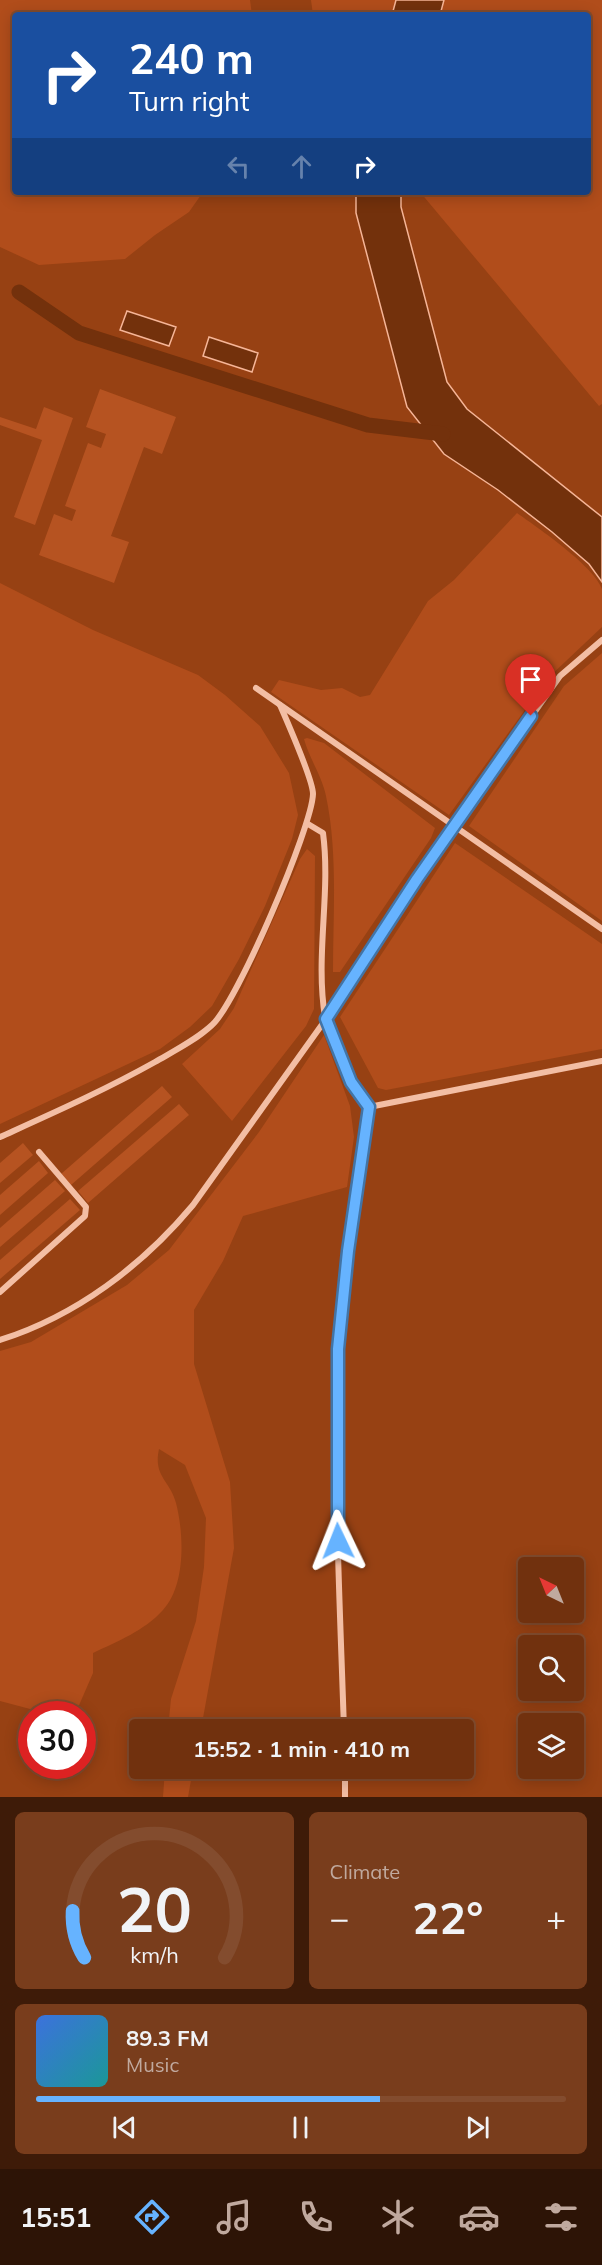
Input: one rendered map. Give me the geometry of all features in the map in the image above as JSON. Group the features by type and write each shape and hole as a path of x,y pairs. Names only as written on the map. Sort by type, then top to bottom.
{"street":[{"path":"0,1340 38,1325 108,1285 168,1234 193,1205 326,1019 442,843 560,676 602,640"},
{"path":"256,688 602,929"},
{"path":"0,1137 105,1090 182,1046 213,1024 231,1000 251,959 308,824 313,792 280,705"},
{"path":"308,824 323,833 326,855 322,981 326,1019 351,1082 369,1107 348,1251 338,1349 336,1470 344,1719"},
{"path":"369,1107 602,1061"},
{"path":"0,1292 85,1216 86,1207 39,1152"},
{"path":"345,1779 345,1797"}],"shaded area":[{"path":"0,0 250,0 252,12 12,12 12,195 201,195 189,212 125,259 39,265 0,247"},
{"path":"311,0 396,0 393,12 313,12"},
{"path":"396,0 444,0 441,12 393,12"},
{"path":"444,0 602,0 602,404 599,406 423,195 591,195 591,12 441,12"},
{"path":"356,195 401,195 401,207 447,382 467,409 602,517 602,582 589,564 552,532 498,490 444,454 407,407 356,213"},
{"path":"127,311 176,327 169,346 120,330"},
{"path":"209,337 258,353 252,372 203,356"},
{"path":"517,513 564,548 597,580 602,589 602,627 548,678 449,815 271,692 279,680 321,690 342,688 360,697 370,695 428,601 454,580"},
{"path":"0,583 93,630 198,675 225,695 260,726 289,773 298,815 292,839 265,906 239,959 212,1006 190,1027 160,1049 0,1124"},
{"path":"602,653 602,921 469,826 564,686"},
{"path":"304,739 324,743 435,828 431,838 340,972 333,972 334,883 330,818 324,789"},
{"path":"455,843 602,944 602,1049 386,1090 378,1088 340,1017"},
{"path":"307,849 315,856 314,1009 306,1026 232,1121 182,1064 220,1029 234,1008 300,859"},
{"path":"324,1035 350,1106 354,1137 347,1187 243,1216 223,1261 194,1310 194,1364 230,1482 234,1548 203,1719 169,1719 171,1699 196,1621 204,1567 206,1518 185,1465 159,1449 158,1466 176,1503 181,1529 179,1573 170,1599 163,1610 148,1624 93,1653 93,1673 81,1701 18,1701 18,1706 0,1701 0,1351 31,1342 127,1285 169,1250 259,1132"},
{"path":"164,1779 191,1779 188,1797 163,1797"}],"building":[{"path":"100,389 176,417 162,454 144,447 111,536 129,542 114,583 39,555 54,514 72,521 76,510 65,506 88,443 101,448 106,434 86,427"},
{"path":"44,407 73,418 35,525 14,517 42,440 0,425 0,417 36,429"},
{"path":"162,1086 172,1097 71,1185 61,1174"},
{"path":"179,1104 189,1115 88,1203 78,1191"},
{"path":"23,1143 33,1155 0,1183 0,1163"},
{"path":"39,1161 48,1173 0,1215 0,1195"},
{"path":"55,1180 65,1191 0,1247 0,1228"},
{"path":"70,1199 80,1210 0,1279 0,1260"}],"waterway":[{"path":"19,292 79,333 368,425 443,434"}],"route":[{"path":"338,1541 336,1470 338,1349 348,1251 369,1107 351,1082 326,1019 417,879 531,716"}]}
